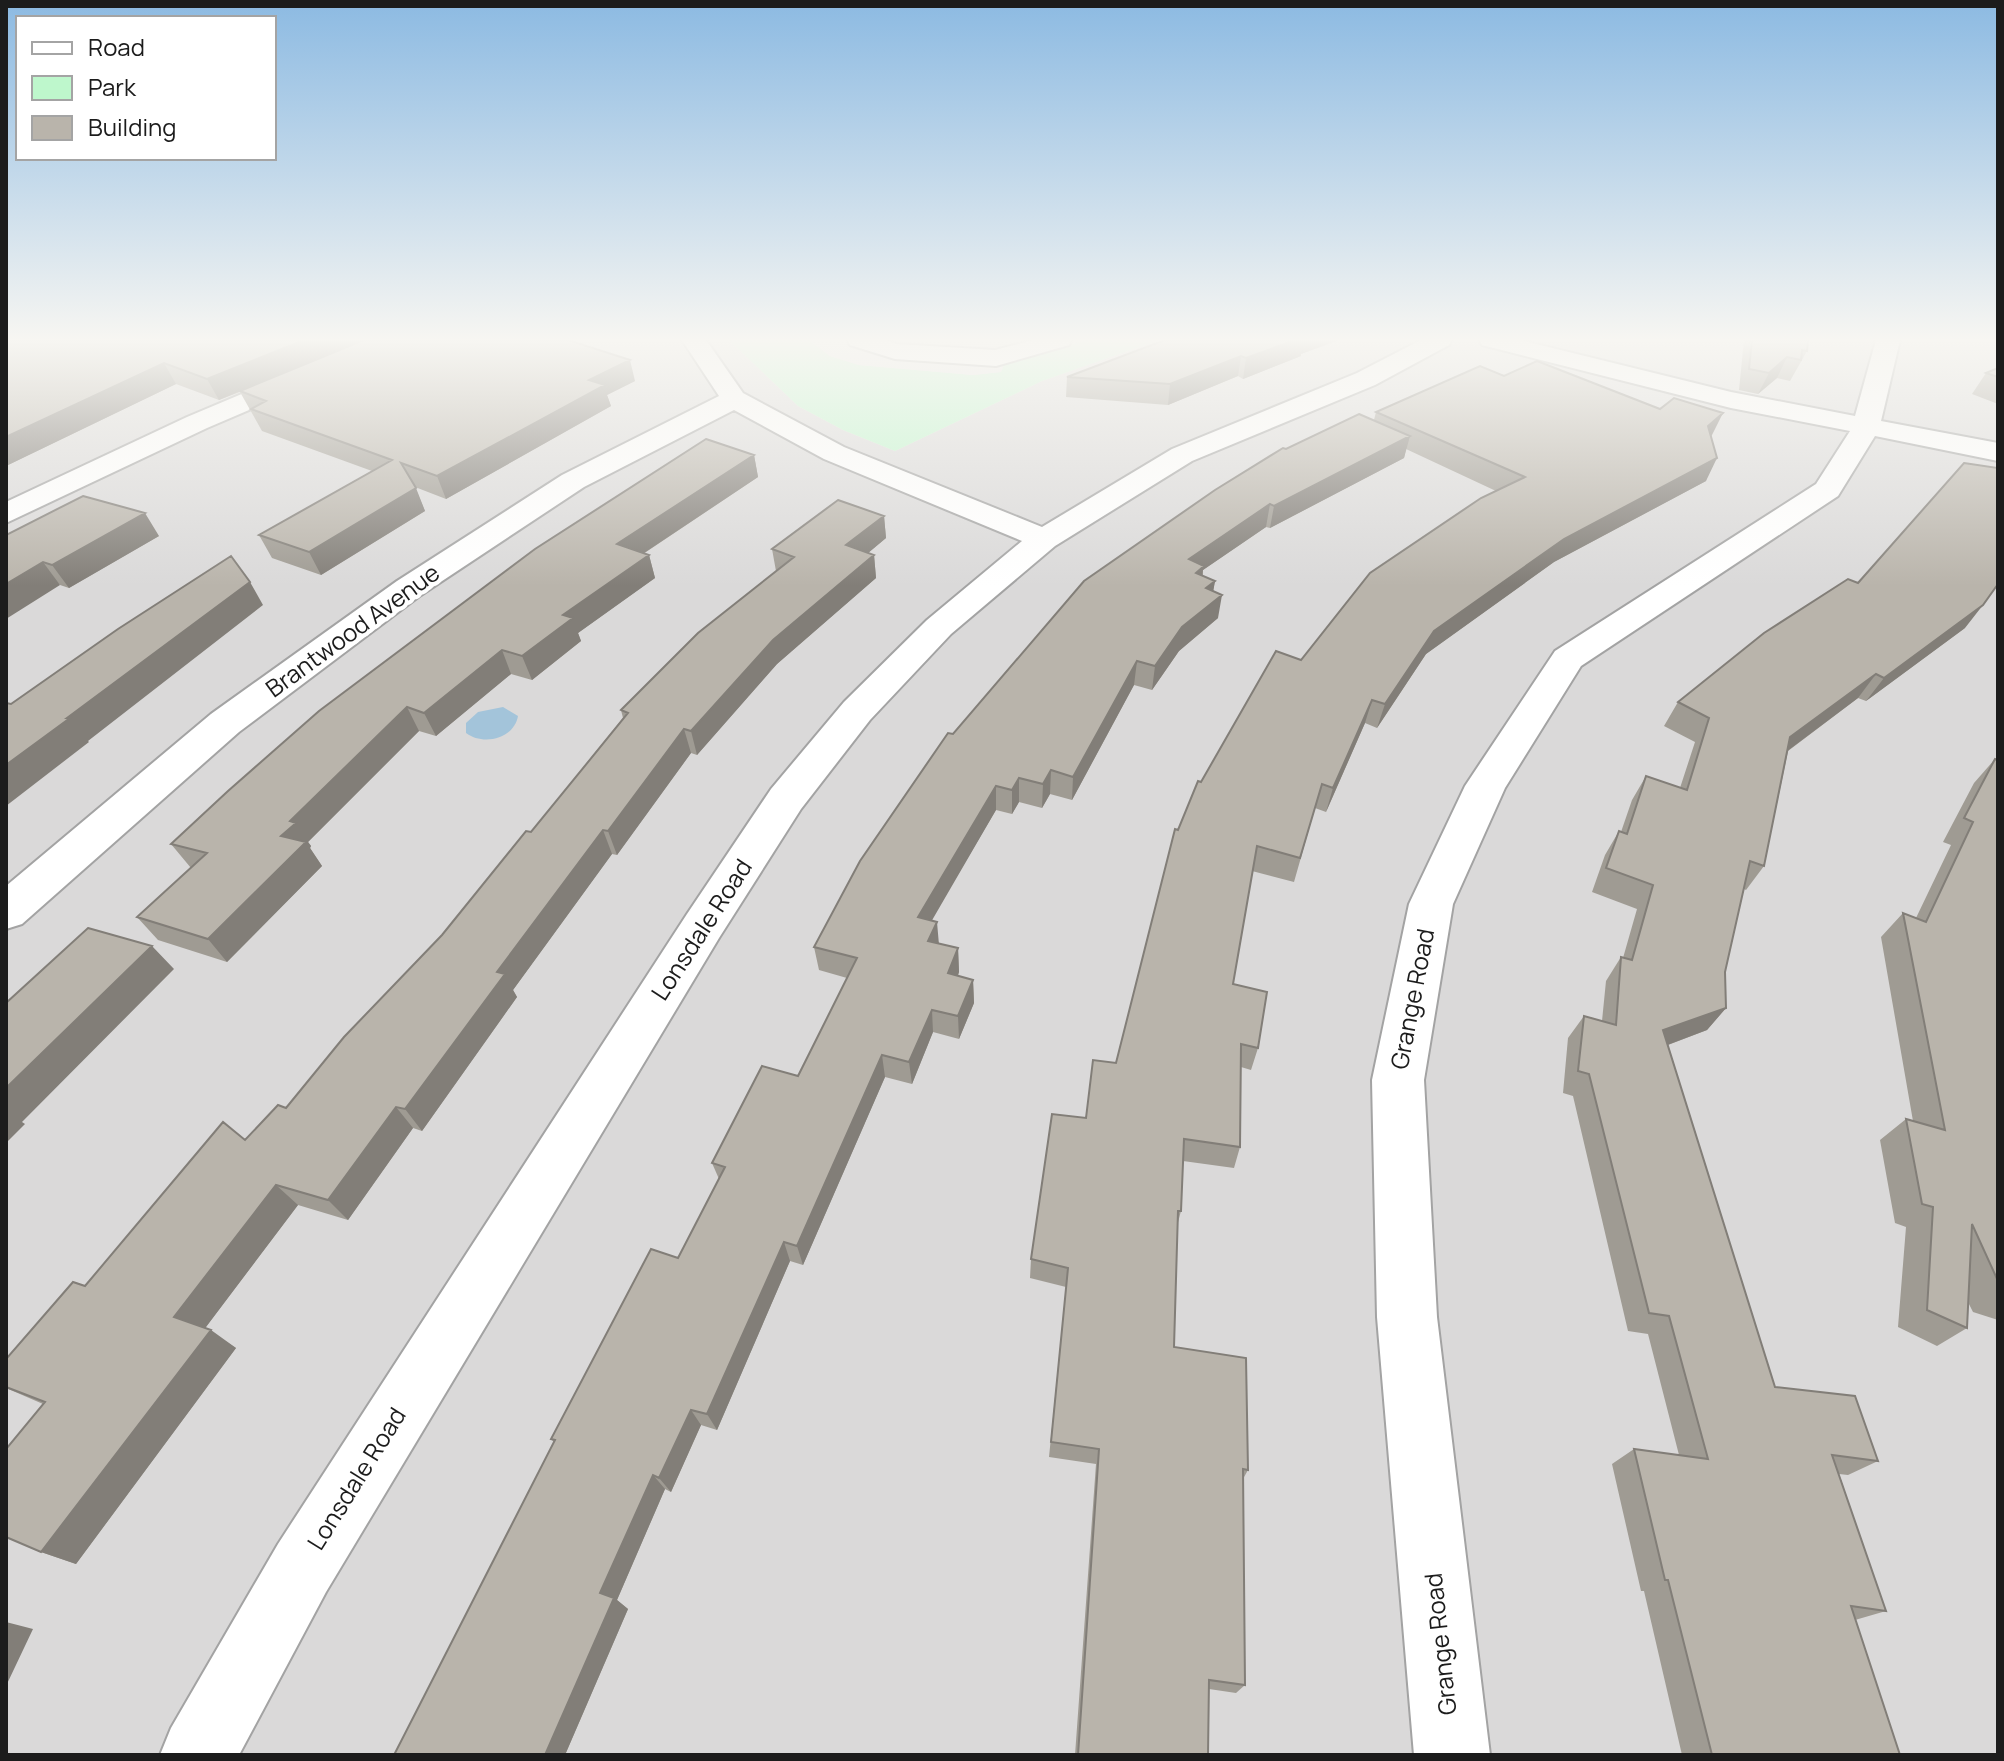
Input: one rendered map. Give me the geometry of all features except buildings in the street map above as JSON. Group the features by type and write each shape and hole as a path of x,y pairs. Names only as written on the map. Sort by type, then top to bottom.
{"street":[{"path":"6,514 112,460 196,422"},
{"name":"Brantwood Avenue","path":"6,912 225,723 409,588 573,481 688,422"},
{"path":"777,422 834,453 1044,539"},
{"name":"Lonsdale Road","path":"198,1755 302,1568 703,926 786,799 857,711 939,627 1044,539 1182,455 1261,422"},
{"path":"1833,422 1998,452"},
{"name":"Grange Road","path":"1452,1755 1407,1317 1398,1080 1431,904 1485,786 1568,659 1827,490 1867,422"}],"shaded area":[{"path":"6,422 828,422 895,451 956,422 1998,422 1998,1755 6,1755"}],"green space":[{"path":"828,422 956,422 895,451"}],"water":[{"path":"503,707 518,716 511,730 504,735 481,739 466,733 466,723 478,712"}]}
